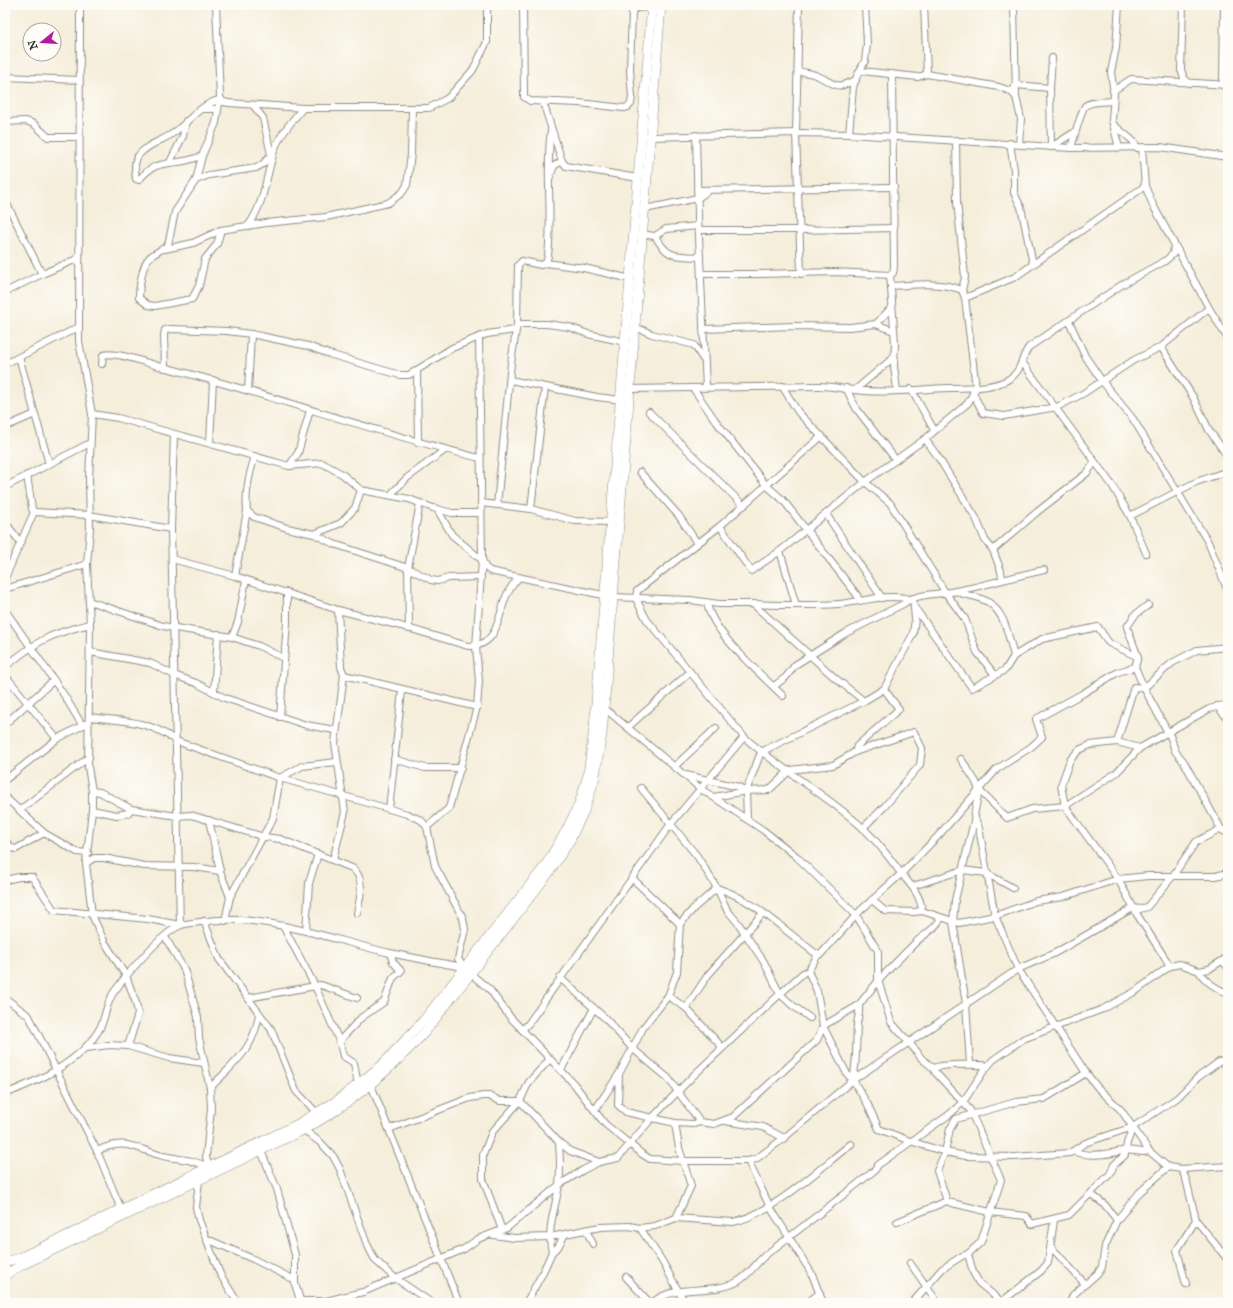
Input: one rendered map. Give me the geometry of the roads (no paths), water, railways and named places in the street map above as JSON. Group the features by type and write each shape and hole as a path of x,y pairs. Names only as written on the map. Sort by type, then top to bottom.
{"main road":[{"path":"5,1262 25,1255 317,1113 358,1085 385,1062 419,1027 468,971 548,874 570,840 584,810 594,780 600,746 604,707 611,522 630,279 645,209 651,137 655,6"},
{"path":"5,1275 22,1265 304,1130 337,1111 371,1085 425,1032 544,866 566,831 579,804 588,775 594,728 635,327 639,233 638,178 655,6"}],"street":[{"path":"80,5 79,341 92,414 90,444 90,528 87,564 90,624 88,757 92,791 92,810 86,863 92,915 104,941 126,976 136,1002 138,1014 128,1046"},
{"path":"216,5 220,98 216,124 202,156 196,180 174,212 168,245 149,258 141,277 139,298 148,305 155,306 192,299 199,286 205,258 217,244 220,230"},
{"path":"220,98 223,102 229,103 303,108 429,108 448,98 473,70 487,42 487,5"},
{"path":"523,5 524,97 530,101 579,103 619,108 628,107 631,104 632,97 630,70 632,12 636,8 655,6"},
{"path":"799,5 796,133 801,274"},
{"path":"849,134 856,80 865,61 867,44 865,5"},
{"path":"924,5 927,74"},
{"path":"1014,5 1016,97 1022,119 1019,144"},
{"path":"1119,5 1116,48 1111,72 1114,91 1112,101 1112,120 1119,148"},
{"path":"1183,5 1181,70 1184,78 1189,83"},
{"path":"1114,91 1131,79 1226,85 1224,5"},
{"path":"1051,147 1050,88 1052,58"},
{"path":"798,71 819,76 834,86 843,86 856,80"},
{"path":"861,71 918,77 927,74 988,84 1010,91 1016,97"},
{"path":"892,74 894,267 893,273 890,275 894,331 893,358 897,390"},
{"path":"5,77 80,80"},
{"path":"1010,91 1016,85"},
{"path":"1016,85 1050,88"},
{"path":"202,156 185,161 160,163 153,167 139,180 136,180 136,160 139,154 147,147 173,133 202,109 220,98"},
{"path":"1071,148 1075,132 1085,106 1112,101"},
{"path":"543,102 562,160 570,167 638,178"},
{"path":"253,105 263,118 272,158"},
{"path":"248,226 256,215 267,183 272,158 279,140 287,127 303,108"},
{"path":"202,109 218,109"},
{"path":"164,249 193,243 220,230 266,223 326,217 382,205 395,198 407,185 409,175 412,109"},
{"path":"5,122 26,121 34,124 48,138 79,137"},
{"path":"170,162 183,136 186,121"},
{"path":"1114,126 1140,148 1145,186 1153,206 1174,246 1228,339"},
{"path":"546,263 549,248 548,151 551,130"},
{"path":"1051,147 1075,132"},
{"path":"651,137 796,133 849,134 1071,148 1160,147 1228,157"},
{"path":"696,135 703,359 706,387"},
{"path":"956,140 957,202 965,277 962,290 966,298 974,390 983,413 993,416 1004,416 1057,408 1102,382 1134,360 1161,347 1209,308"},
{"path":"1010,143 1014,170 1014,193 1021,207 1033,264"},
{"path":"196,180 209,175 256,168 272,158"},
{"path":"549,179 554,166 562,160"},
{"path":"966,298 1015,277 1145,186"},
{"path":"697,190 798,190 894,187"},
{"path":"645,209 698,198 709,190"},
{"path":"5,200 42,274"},
{"path":"639,233 655,236 666,229 699,228 800,230 894,228"},
{"path":"655,236 666,251 677,257 700,257"},
{"path":"629,390 706,387 838,386 855,390 974,390 1008,379 1020,369 1023,355 1029,347 1123,284 1165,261 1173,254 1174,246"},
{"path":"5,292 79,258"},
{"path":"498,505 516,328 518,266 522,261 541,265 546,263 584,268 630,279"},
{"path":"701,274 801,274 835,272 890,275"},
{"path":"891,286 929,284 962,290"},
{"path":"876,324 892,307"},
{"path":"1069,321 1085,356 1102,382 1133,419 1178,491 1208,542 1228,591"},
{"path":"165,368 166,330 227,331 251,334 308,346 329,354 400,375 409,375 452,348 479,337 516,328 547,324 569,327 588,334 625,342"},
{"path":"703,329 794,326 850,327 876,324 894,331"},
{"path":"5,364 79,327"},
{"path":"635,327 652,334 694,345 703,359"},
{"path":"248,391 251,334"},
{"path":"427,827 449,808 477,707 479,681 476,646 482,560 480,504 479,337"},
{"path":"694,345 703,339"},
{"path":"1161,347 1193,397 1209,430 1228,456"},
{"path":"102,364 103,355 107,354 165,368 213,380 418,443 480,458"},
{"path":"19,357 49,464"},
{"path":"855,390 893,358"},
{"path":"1022,362 1057,408 1094,463 1112,485 1130,516 1146,553"},
{"path":"417,371 418,443"},
{"path":"210,443 213,380"},
{"path":"510,380 597,397 621,400"},
{"path":"782,386 798,412 866,482 890,503 945,592 965,619 977,652 994,675"},
{"path":"531,510 546,387"},
{"path":"693,388 715,420 766,485 783,500 806,529 857,595 859,601"},
{"path":"846,388 856,408 896,460"},
{"path":"911,389 934,430"},
{"path":"720,526 751,572 780,551 866,482 925,439 968,403 974,390"},
{"path":"289,466 298,453 310,410"},
{"path":"649,412 744,506"},
{"path":"5,427 35,414"},
{"path":"92,414 118,418 289,466 322,463 337,471 361,490 390,495 452,513 481,513"},
{"path":"174,434 171,530 180,925"},
{"path":"822,436 720,526 637,590 636,598 647,620 744,737 761,752 790,770 863,828 901,874 913,886 922,904 922,911"},
{"path":"925,439 976,518 985,540 993,550 1002,578"},
{"path":"5,487 90,444"},
{"path":"390,495 407,478 445,450"},
{"path":"235,576 247,511 246,499 249,475 255,456"},
{"path":"993,550 1037,512 1087,473 1094,463"},
{"path":"1130,516 1196,482 1228,471"},
{"path":"640,472 679,516 697,543"},
{"path":"5,578 34,512 32,509 27,476"},
{"path":"314,534 341,522 355,508 361,490"},
{"path":"409,629 408,568 420,503"},
{"path":"480,504 531,510 575,521 611,522"},
{"path":"437,509 452,535 482,560 485,567 490,571 608,596 690,600 707,603 796,605 882,598 911,598 956,591 1002,578 1044,570"},
{"path":"247,511 254,517 287,528 314,534 334,544 408,568 431,580 438,581 449,578 480,577"},
{"path":"34,512 89,515 171,530"},
{"path":"826,514 882,598"},
{"path":"5,522 20,542"},
{"path":"780,551 796,605"},
{"path":"172,559 235,576 338,610 401,626 468,646 476,646 483,643 494,632 505,598 519,577"},
{"path":"5,589 87,564"},
{"path":"232,637 238,622 246,580"},
{"path":"956,591 964,596 980,598 995,607 1001,615 1014,656"},
{"path":"280,717 283,658 287,622 287,592"},
{"path":"747,819 746,791 761,752 864,701 884,689 913,634 915,619 914,607 911,598"},
{"path":"774,686 786,677 796,666 846,633 903,604 911,598"},
{"path":"89,601 173,628 185,628 232,637 259,646 283,658"},
{"path":"707,603 714,621 728,641 783,696"},
{"path":"753,604 864,701"},
{"path":"1148,605 1135,615 1127,627 1138,657 1135,666 1144,688 1168,733 1175,751 1184,762 1221,829 1228,834"},
{"path":"914,607 971,687 1005,670 1014,656 1042,639 1098,627 1109,643 1138,657"},
{"path":"5,610 54,680 82,726"},
{"path":"333,860 344,812 336,762 336,730 344,675 341,667 338,610"},
{"path":"5,667 31,646 62,630 90,624"},
{"path":"214,692 218,634"},
{"path":"1118,742 1134,687 1144,688 1172,663 1197,650 1228,647"},
{"path":"90,652 150,663 174,676 196,683 225,698 306,725 336,730"},
{"path":"260,1151 278,1189 295,1255 295,1280 300,1302 326,1302 364,1292 464,1249 483,1237 493,1235 502,1230 559,1186 583,1170 599,1162 618,1158 630,1146 652,1118 722,1047 803,973 808,971 818,955 821,954 856,915 901,874 938,836 997,769 1031,747 1042,736 1036,719 1118,672 1135,666"},
{"path":"628,727 690,672"},
{"path":"5,674 57,739"},
{"path":"344,675 477,707"},
{"path":"5,724 54,680"},
{"path":"855,752 857,746 899,709 884,689"},
{"path":"389,808 402,690"},
{"path":"978,790 1007,818 1032,809 1065,806 1116,773 1140,748 1217,706 1228,704"},
{"path":"1217,706 1228,719"},
{"path":"604,707 674,768 684,774 701,789 747,819 796,856 856,915 878,951 878,980 891,1022 920,1058 933,1068 963,1102 973,1116 1001,1180 981,1242 968,1254 962,1256 942,1269 911,1303"},
{"path":"5,780 57,739 82,726 89,719 148,724 164,731 176,741 280,778 414,816 427,827 435,866 465,924 458,959 468,971 490,990 522,1030 562,1070 605,1124 630,1146 650,1159 683,1161 748,1161 756,1159 784,1138 853,1080 897,1052 908,1042 1018,969 1055,953 1133,908 1140,909 1147,907 1172,877 1196,842 1221,829"},
{"path":"674,768 716,728"},
{"path":"714,797 746,791 769,790 790,770 833,765 855,752 914,732 922,748 920,765 884,807 863,828"},
{"path":"522,1030 633,879 635,873 670,825 744,737"},
{"path":"1140,748 1118,742 1104,745 1090,745 1079,750 1070,760 1061,785 1065,806 1118,879 1130,898 1133,908 1170,966"},
{"path":"20,810 88,757"},
{"path":"394,758 425,768 461,768"},
{"path":"962,758 976,782 978,790 975,817 954,900 953,922 966,1004 970,1064"},
{"path":"280,778 302,766 336,762"},
{"path":"684,774 739,787 746,791"},
{"path":"225,921 230,897 273,818 280,778"},
{"path":"641,788 697,856 717,888 727,910 764,962 780,994 810,1018"},
{"path":"92,791 100,792 130,809 178,816 191,815 264,837 280,839 352,868 358,874 361,894 357,913"},
{"path":"5,796 44,834 77,852 88,853"},
{"path":"92,810 117,815 128,814 130,809"},
{"path":"975,817 979,828 995,916 1018,969 1086,1074 1121,1110 1149,1151 1168,1167 1181,1168 1228,1166"},
{"path":"209,820 220,871 230,897"},
{"path":"5,840 11,848 16,849 44,834"},
{"path":"306,931 309,883 318,854"},
{"path":"86,863 94,858 104,858 144,866 194,867 220,871"},
{"path":"913,886 962,870 986,873 1013,888"},
{"path":"872,900 885,911 922,911 953,922 976,921 995,916 1036,901 1063,897 1118,879 1148,876 1215,876 1228,873"},
{"path":"5,880 19,877 32,877 54,910 92,915 148,919 180,925 225,921 254,922 283,926 468,971"},
{"path":"633,879 680,924"},
{"path":"717,888 740,897 764,913 818,955"},
{"path":"595,1110 619,1074 643,1028 668,996 677,972 680,924 694,908 717,888"},
{"path":"686,1008 708,975 764,913"},
{"path":"619,1074 618,1105 626,1112 675,1123 694,1124 700,1122 714,1124 732,1117 748,1105 783,1070 817,1040 823,1026 859,1006 878,980 918,941 937,926 941,918"},
{"path":"204,922 217,954 273,1033 296,1091 317,1113"},
{"path":"5,1094 57,1070 87,1048 101,1026 110,998 126,976 165,937 180,925"},
{"path":"283,926 315,986 340,1043 343,1056 354,1063 358,1085"},
{"path":"165,937 184,969 198,1017 199,1038 210,1088 211,1109 206,1156 208,1167"},
{"path":"340,1043 343,1037 362,1017 384,1002 393,978 401,971 394,963 390,953"},
{"path":"626,1277 651,1303 659,1297 678,1292 726,1286 737,1282 766,1254 790,1238 875,1170 878,1165 950,1114 963,1102 988,1066 1023,1039 1055,1026 1083,1018 1103,1009 1136,991 1170,966 1180,964 1200,971 1209,969 1225,959 1228,968"},
{"path":"808,971 817,991 823,1026 847,1074 853,1080 879,1129 945,1152 992,1157 1014,1157 1073,1151 1085,1143 1133,1127 1177,1098 1197,1078 1219,1062 1228,1059"},
{"path":"1200,971 1201,975 1220,990 1228,993"},
{"path":"560,978 594,1008 632,1048 668,1078 700,1122"},
{"path":"248,998 315,986 325,986 357,998"},
{"path":"668,996 686,1008 722,1047"},
{"path":"5,998 29,1016 97,1151 121,1209"},
{"path":"853,1080 857,1022 860,1012 859,1006"},
{"path":"562,1070 594,1008"},
{"path":"210,1088 244,1053 255,1033 259,1014"},
{"path":"87,1048 109,1045 128,1046 169,1058 204,1063"},
{"path":"502,1230 483,1179 483,1155 492,1132 520,1100 529,1082 550,1059"},
{"path":"933,1068 938,1066 976,1063 988,1066"},
{"path":"947,1201 937,1171 945,1152 950,1129 956,1119 973,1116 1016,1102 1044,1099 1086,1074"},
{"path":"371,1085 459,1303"},
{"path":"389,1129 470,1098 489,1096 500,1101 520,1100 559,1142 570,1151 599,1162"},
{"path":"724,1120 763,1127 784,1138"},
{"path":"675,1123 683,1161 691,1186 676,1218"},
{"path":"897,1222 947,1201 990,1212 1026,1216 1032,1224 1054,1220 1069,1215 1110,1174 1114,1165 1125,1154 1133,1127"},
{"path":"304,1130 321,1142 333,1156 340,1169 359,1224 372,1255 382,1267 395,1278 432,1303"},
{"path":"552,1252 550,1237 552,1212 559,1186 561,1161 559,1142"},
{"path":"493,1235 515,1238 550,1237 600,1227 629,1226 640,1228 655,1226 676,1218 733,1222 752,1217 770,1207 851,1144"},
{"path":"97,1151 112,1145 128,1145 164,1156 187,1159 208,1167"},
{"path":"1073,1151 1078,1154 1105,1154 1126,1150 1143,1152 1149,1151"},
{"path":"748,1161 770,1207 812,1274 823,1303"},
{"path":"1070,1303 1074,1295 1098,1274 1102,1267 1104,1246 1117,1220 1140,1192 1168,1167"},
{"path":"1181,1168 1186,1179 1196,1220 1228,1260"},
{"path":"199,1181 196,1207 220,1274 238,1303"},
{"path":"1091,1194 1105,1205 1117,1220"},
{"path":"968,1254 973,1272 979,1282 1001,1302 1041,1271 1048,1263 1054,1220"},
{"path":"1186,1284 1177,1250 1196,1220"},
{"path":"640,1228 662,1261 685,1303"},
{"path":"586,1230 593,1244"},
{"path":"526,1303 552,1252 558,1247 565,1234"},
{"path":"207,1239 253,1259 295,1280"},
{"path":"1051,1247 1085,1284"},
{"path":"910,1263 938,1303"},
{"path":"807,1303 820,1293"}]}
